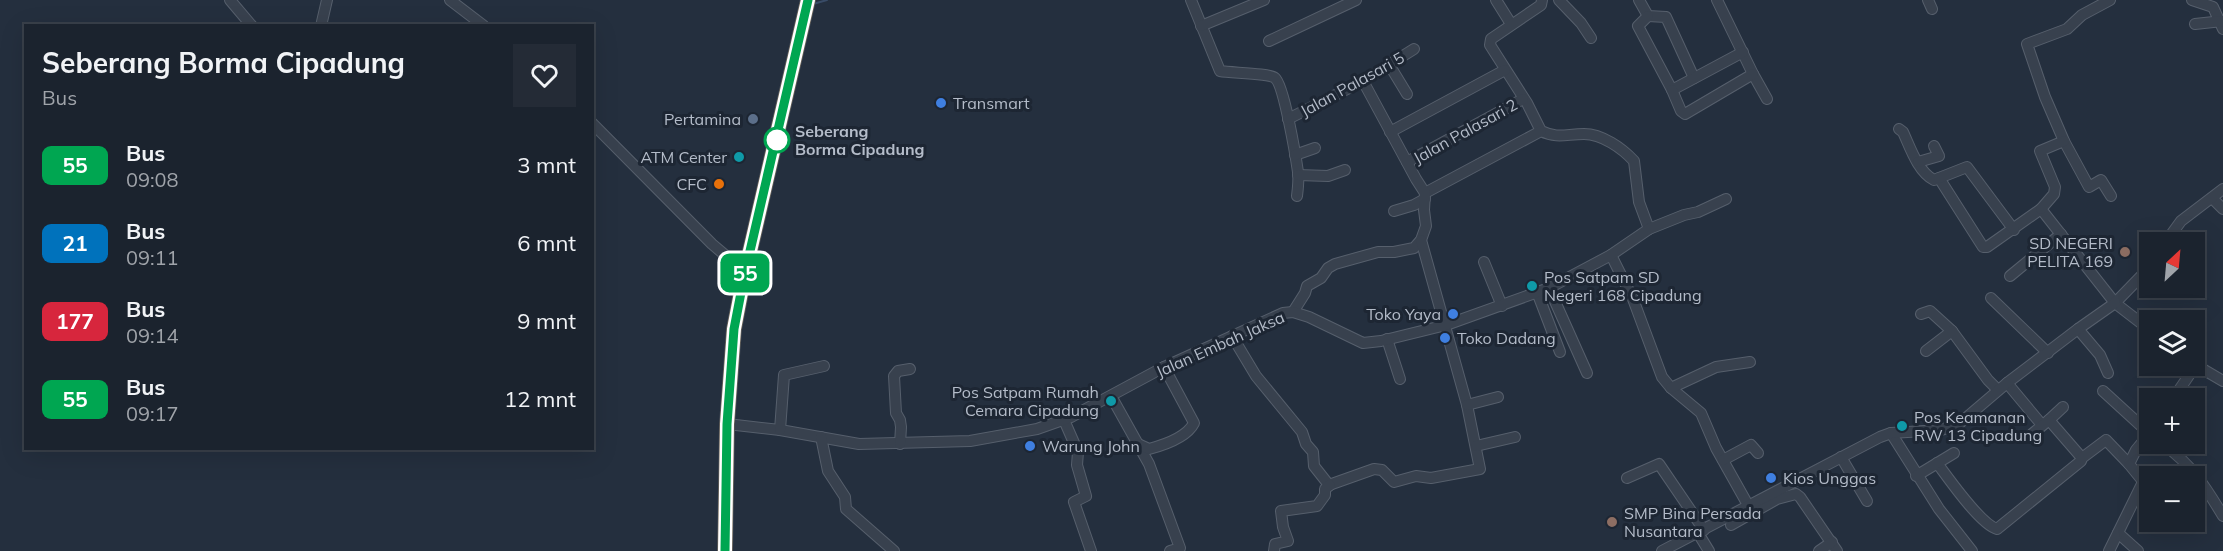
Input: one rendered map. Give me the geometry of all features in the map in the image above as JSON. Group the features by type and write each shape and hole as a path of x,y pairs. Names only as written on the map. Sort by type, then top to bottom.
{"highway":[{"path":"725,551 727,424 734,329 745,272 810,1"}],"street":[{"path":"230,0 250,24"},
{"path":"321,24 327,0"},
{"path":"450,0 481,24"},
{"path":"1191,0 1220,71 1271,76 1276,79 1288,119 1295,155 1298,175 1297,196"},
{"path":"1201,26 1264,0"},
{"path":"1269,41 1356,0"},
{"path":"1496,0 1511,24"},
{"path":"1542,0 1541,5 1511,24 1490,42 1541,131 1557,137 1592,135 1615,145 1628,154 1635,163 1639,202 1649,229"},
{"path":"1559,0 1581,23 1591,38"},
{"path":"1638,0 1648,16"},
{"path":"1717,0 1767,99"},
{"path":"2110,0 2082,15 2067,29 2027,44 2045,97 2064,141 2089,187 2101,180 2111,195"},
{"path":"2192,0 2213,7 2222,24 2195,24"},
{"path":"1694,78 1666,17 1648,16 1638,26 1681,111 1685,114 1753,74"},
{"name":"Jalan Palasari 5","path":"1288,119 1363,81 1414,50"},
{"path":"1672,90 1743,52"},
{"path":"1389,66 1407,94"},
{"path":"1390,132 1505,70"},
{"path":"1293,312 1307,286 1320,278 1332,265 1378,252 1414,248 1421,240 1426,226 1425,196 1363,81"},
{"name":"Jalan Palasari 2","path":"1407,162 1523,99"},
{"path":"594,125 712,244 745,272"},
{"path":"1899,129 1904,132 1928,177 1934,180 1968,167 2014,230"},
{"path":"1394,211 1414,205 1425,196 1541,131"},
{"path":"1918,162 1936,151 1943,176 1983,247 1988,247 2041,209 2054,194 2055,187 2040,152 2064,141"},
{"path":"1295,155 1315,148"},
{"path":"1298,175 1328,176 1346,170"},
{"path":"2173,232 2181,221 2223,189"},
{"path":"2212,198 2223,209"},
{"name":"Jalan Embah Jaksa","path":"727,424 780,430 859,444 964,441 1036,429 1064,420 1164,367 1283,313 1293,312 1309,317 1363,343 1446,325 1549,288 1611,255 1649,229 1698,212 1726,199"},
{"path":"2041,209 2115,303 2139,322"},
{"path":"2010,276 2061,234"},
{"path":"1274,551 1275,544 1288,541 1281,511 1317,506 1325,495 1325,489 1330,486 1374,469 1382,470 1394,482 1416,476 1431,478 1480,469 1467,405 1421,240"},
{"path":"1611,255 1633,299 1661,376 1671,388 1701,413 1748,506"},
{"path":"1484,262 1502,306"},
{"path":"1662,551 1880,437 1891,433 1941,430 1965,420 2003,386 2115,303 2139,278"},
{"path":"1549,288 1587,373"},
{"path":"1538,292 1560,352"},
{"path":"1991,298 2048,353"},
{"path":"1921,314 1930,311 1952,331 1988,380 2003,386 2082,458"},
{"path":"2078,329 2100,355 2108,373"},
{"path":"1926,351 1952,331"},
{"path":"1232,336 1257,376 1302,432 1306,444 1313,452 1314,466 1330,486"},
{"path":"1387,339 1400,380"},
{"path":"1671,388 1716,367 1750,362"},
{"path":"780,430 783,377 787,374 824,366"},
{"path":"1138,444 1149,449 1165,444 1189,430 1193,425 1194,420 1164,367"},
{"path":"900,444 900,420 896,413 894,376 898,371 910,369"},
{"path":"2205,370 2223,381"},
{"path":"2103,391 2139,425"},
{"path":"1111,396 1149,464 1179,543 1180,548 1170,551"},
{"path":"1467,405 1497,397"},
{"path":"2032,434 2062,407"},
{"path":"1064,420 1078,452 1077,465 1086,496 1074,502 1091,551"},
{"path":"1891,433 1916,476 1963,542 1972,551"},
{"path":"821,437 828,471 845,497 846,509 894,551"},
{"path":"1476,447 1515,437"},
{"path":"1937,463 1976,512 1991,527 1997,529 2107,440 2143,482 2109,551"},
{"path":"1723,460 1751,444 1758,453"},
{"path":"2129,464 2139,446"},
{"path":"1916,476 1954,453"},
{"path":"2177,454 2191,467 2223,516"},
{"path":"1841,457 1867,501"},
{"path":"1627,478 1659,464 1701,531 1709,551"},
{"path":"1731,525 1777,499 1794,494 1800,496 1835,547 1819,551"},
{"path":"2118,533 2138,551"}],"waterway":[{"path":"813,4 827,0"}],"bus line":[{"name":"55","path":"725,551 729,374 734,329 808,0"}],"place":[{"name":"Transmart","path":"941,103"},
{"name":"Pertamina","path":"753,119"},
{"name":"Seberang Borma Cipadung","path":"777,140"},
{"name":"ATM Center","path":"739,157"},
{"name":"CFC","path":"719,184"},
{"name":"SD NEGERI PELITA 169","path":"2125,252"},
{"name":"Pos Satpam SD Negeri 168 Cipadung","path":"1532,286"},
{"name":"Toko Yaya","path":"1453,314"},
{"name":"Toko Dadang","path":"1445,338"},
{"name":"Pos Satpam Rumah Cemara Cipadung","path":"1111,401"},
{"name":"Pos Keamanan RW 13 Cipadung","path":"1902,426"},
{"name":"Warung John","path":"1030,446"},
{"name":"Kios Unggas","path":"1771,478"},
{"name":"SMP Bina Persada Nusantara","path":"1612,522"}]}
